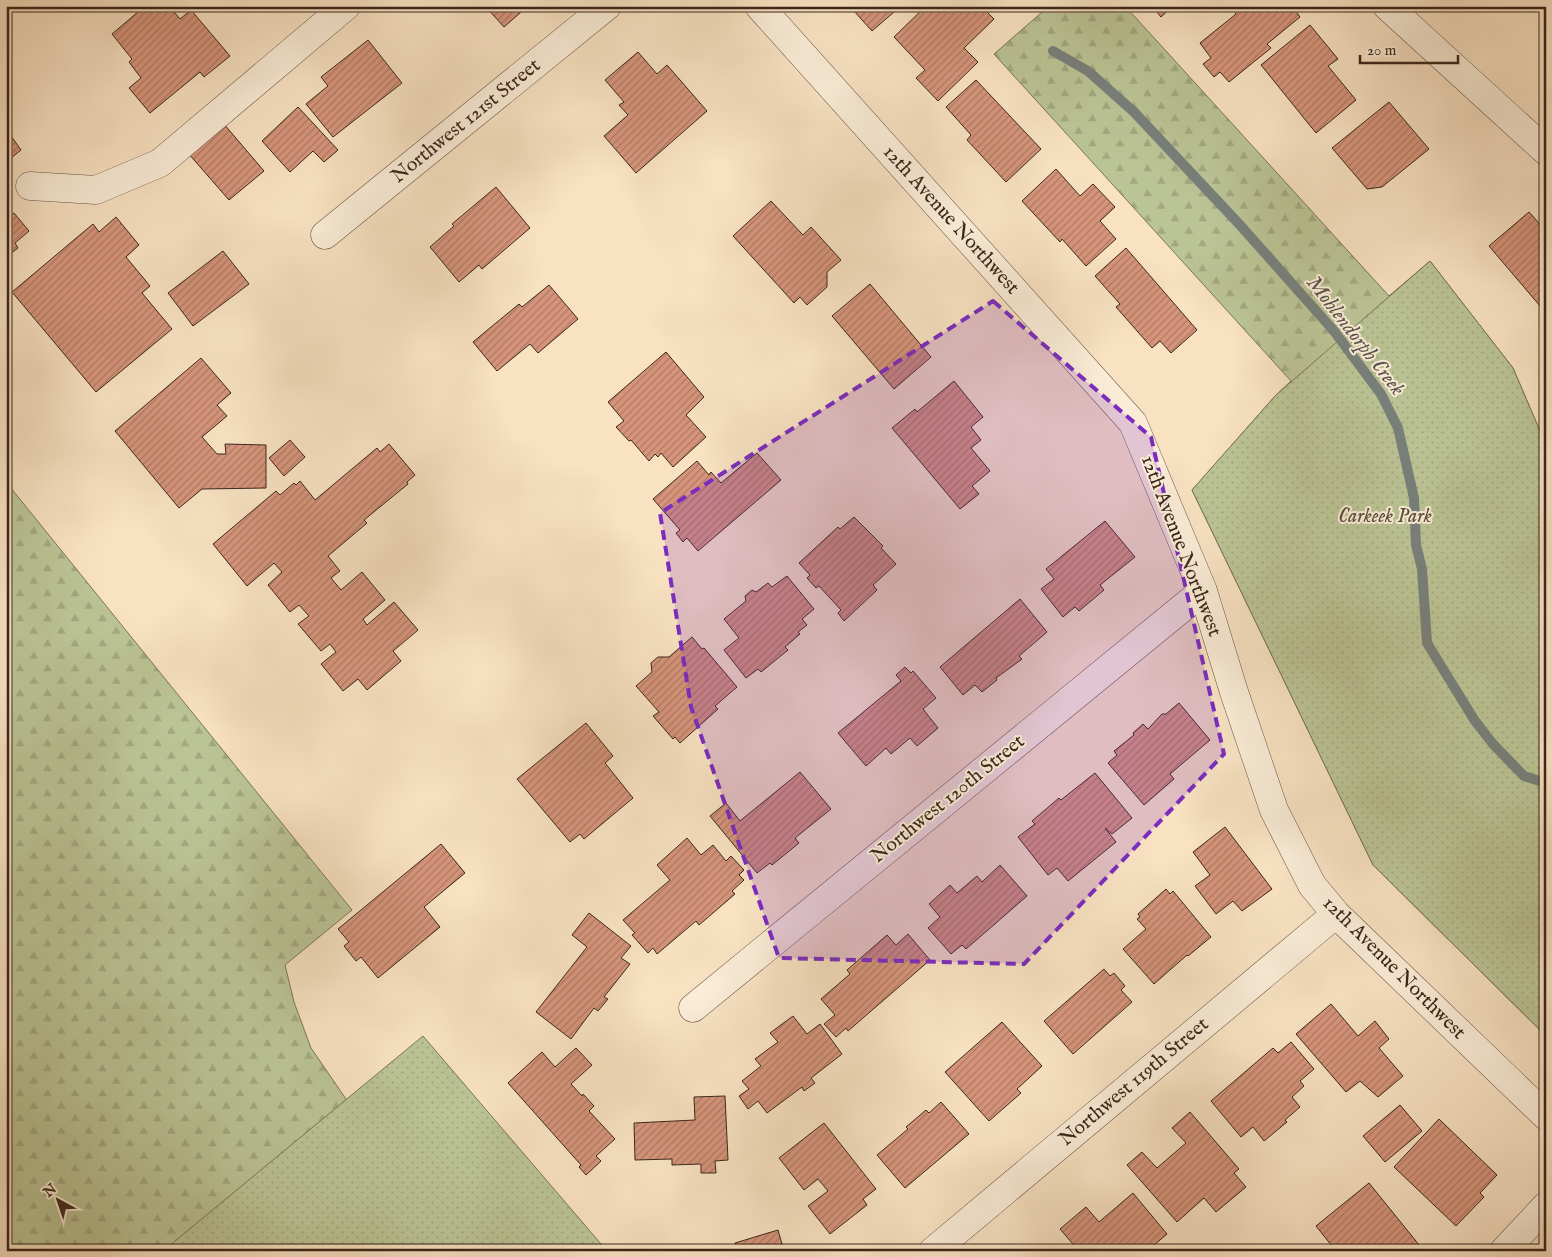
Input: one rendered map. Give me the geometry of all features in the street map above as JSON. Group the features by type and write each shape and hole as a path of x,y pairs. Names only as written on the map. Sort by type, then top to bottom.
{"street":[{"path":"30,186 96,190 160,163 346,6"},
{"name":"Northwest 121st Street","path":"325,235 607,6"},
{"name":"12th Avenue Northwest","path":"759,6 1133,423 1203,591 1234,692 1274,810 1312,885 1336,914 1546,1116"},
{"path":"1387,6 1546,151"},
{"name":"Northwest 120th Street","path":"694,1008 1203,591"},
{"name":"Northwest 119th Street","path":"933,1251 1336,914"},
{"path":"1504,1251 1546,1206"}],"highlighted area":[{"path":"993,301 1151,437 1224,754 1024,964 779,958 691,707 660,513"}],"green space":[{"name":"Carkeek Park","path":"1049,6 1125,6 1389,296 1430,261 1513,368 1540,431 1546,463 1546,1036 1373,865 1192,490 1276,395 1291,381 994,54"},
{"name":"Carkeek Park","path":"1430,261 1513,368 1540,431 1546,463 1546,1036 1373,865 1192,490 1276,395"},
{"path":"6,482 352,910 285,965 294,1002 311,1048 346,1099 354,1251 6,1251"},
{"path":"423,1036 607,1251 163,1251"}],"building":[{"path":"145,6 169,6 180,19 191,10 230,56 204,77 200,72 150,113 129,88 141,78 129,62 132,59 112,34"},
{"path":"485,6 528,6 504,27"},
{"path":"859,6 901,6 872,31 854,11"},
{"path":"926,6 981,6 994,19 964,48 978,62 938,101 916,78 925,70 894,37"},
{"path":"1152,6 1173,6 1161,17"},
{"path":"1230,6 1292,6 1300,17 1267,44 1271,48 1229,82 1220,72 1214,77 1203,64 1211,58 1200,43 1236,14"},
{"path":"1310,25 1338,59 1328,66 1356,100 1316,133 1261,65"},
{"path":"368,40 402,83 333,137 306,104 328,86 321,77"},
{"path":"638,52 657,74 667,65 707,111 636,173 604,136 628,115 619,105 624,102 605,80"},
{"path":"976,80 1041,149 1006,182 967,140 971,135 946,107"},
{"path":"1389,102 1429,149 1382,187 1367,189 1332,148"},
{"path":"298,107 338,150 324,162 313,151 290,172 262,141"},
{"path":"223,123 264,171 229,200 188,153"},
{"path":"6,129 21,150 6,162"},
{"path":"1056,169 1080,196 1093,184 1115,207 1100,221 1116,239 1086,266 1062,239 1060,242 1022,201"},
{"path":"496,187 530,228 482,269 479,265 459,282 430,247 454,226 452,224"},
{"path":"771,201 803,235 811,227 841,260 827,272 827,287 807,305 800,297 794,303 733,236"},
{"path":"1529,212 1546,231 1546,313 1489,246"},
{"path":"14,213 29,231 15,243 18,248 6,257 6,219"},
{"path":"116,217 139,245 126,257 150,286 142,293 172,329 96,392 12,292 93,224 99,232"},
{"path":"1126,248 1197,330 1171,353 1160,341 1152,348 1116,307 1120,304 1095,276"},
{"path":"223,251 249,284 193,326 168,293"},
{"path":"870,284 931,357 894,389 832,316"},
{"path":"549,285 578,319 538,353 530,344 497,371 473,342 519,304 522,307"},
{"path":"666,352 704,397 686,415 706,437 673,467 661,453 658,457 655,454 649,461 631,440 629,441 616,427 624,421 608,402"},
{"path":"201,358 231,393 217,405 227,416 202,437 217,454 226,454 225,444 266,445 266,488 202,489 179,508 115,431"},
{"path":"954,381 983,417 971,427 981,440 971,448 990,471 972,486 979,494 960,509 892,428 915,409 917,412"},
{"path":"290,440 305,457 284,476 269,458"},
{"path":"389,444 415,475 407,482 408,484 364,520 367,523 328,556 340,571 331,578 341,590 362,572 385,600 363,619 367,625 394,602 418,630 393,651 401,661 367,690 358,679 343,691 321,664 336,652 330,644 321,651 298,624 309,616 299,605 290,612 268,585 282,572 274,563 247,586 213,544 276,491 280,495 294,483 296,485 300,481 315,500 377,448 380,452"},
{"path":"757,453 781,480 698,551 687,538 683,542 676,533 680,530 653,499 697,461 709,475 711,472 721,483"},
{"path":"854,517 883,546 881,548 896,564 873,585 877,590 844,621 838,613 841,610 819,586 816,588 807,578 810,575 799,563 838,527 840,529"},
{"path":"1105,521 1135,557 1100,585 1104,590 1079,611 1075,607 1063,617 1041,589 1054,579 1046,569"},
{"path":"787,576 814,609 802,619 807,625 785,647 788,650 761,672 758,669 746,678 724,650 739,638 724,619 746,601 745,596 752,590 756,592 768,583 772,587"},
{"path":"1020,599 1047,632 1019,656 1022,659 996,678 997,680 982,692 975,685 963,695 940,667"},
{"path":"692,637 702,649 704,648 737,687 715,706 718,709 680,743 675,737 673,739 653,716 659,712 636,686 652,672 651,663 658,657 669,657"},
{"path":"905,667 911,673 913,671 936,698 923,709 938,728 917,746 910,738 891,754 886,748 866,766 838,733 901,681 896,675"},
{"path":"1179,703 1210,740 1170,774 1174,779 1144,805 1108,763 1117,755 1114,751 1134,735 1133,733 1143,724 1148,729 1162,714 1166,714"},
{"path":"586,723 613,756 605,763 633,798 584,839 580,834 570,842 517,779"},
{"path":"800,772 831,809 795,838 799,843 772,865 770,863 757,873 710,816 726,803 740,821"},
{"path":"1095,773 1132,818 1112,834 1105,828 1116,842 1068,881 1057,868 1048,875 1018,837 1035,824 1032,821 1059,798 1061,800"},
{"path":"1225,827 1272,889 1242,911 1233,901 1216,914 1195,886 1210,875 1193,852"},
{"path":"687,838 701,855 713,845 726,861 731,856 744,870 739,875 744,880 732,891 735,894 699,925 696,921 657,954 653,948 648,953 632,935 635,933 623,920 670,880 657,865"},
{"path":"441,844 465,873 424,907 440,927 378,978 361,957 356,961 344,946 349,942 338,929"},
{"path":"1000,865 1027,896 966,949 962,945 951,954 928,928 940,917 929,904 950,885 957,893 977,876 982,882"},
{"path":"1166,889 1170,894 1173,891 1211,937 1154,984 1123,949 1146,929 1137,919 1140,917 1138,914"},
{"path":"589,913 631,946 621,958 630,964 604,997 608,999 598,1011 594,1008 571,1039 536,1012 587,947 572,935"},
{"path":"908,934 930,960 848,1031 846,1028 836,1037 824,1024 835,1015 821,999 850,974 847,970 887,935 896,945"},
{"path":"1104,969 1110,976 1114,973 1125,986 1121,990 1132,1002 1073,1054 1044,1021"},
{"path":"1331,1004 1358,1036 1375,1021 1389,1039 1379,1048 1403,1076 1378,1097 1360,1081 1346,1092 1296,1034"},
{"path":"793,1016 807,1034 820,1024 842,1054 811,1078 815,1083 804,1091 802,1087 767,1113 758,1101 748,1109 739,1096 749,1089 742,1081 761,1066 755,1059 778,1042 770,1033"},
{"path":"1002,1022 1042,1066 1017,1089 1021,1093 989,1121 945,1072"},
{"path":"1291,1042 1314,1069 1300,1081 1304,1086 1292,1097 1300,1107 1285,1120 1287,1122 1264,1141 1253,1127 1241,1137 1211,1101 1273,1048 1278,1053"},
{"path":"576,1048 592,1065 571,1084 594,1106 589,1111 615,1139 596,1156 601,1161 586,1175 579,1167 581,1165 508,1083 542,1052 555,1067"},
{"path":"725,1096 728,1160 715,1161 716,1173 701,1173 701,1164 672,1165 672,1159 635,1160 634,1123 695,1120 694,1097"},
{"path":"941,1102 969,1134 905,1188 877,1155 908,1129 906,1127 926,1110 929,1113"},
{"path":"1400,1105 1422,1131 1385,1162 1363,1136"},
{"path":"1190,1112 1239,1169 1234,1173 1246,1187 1216,1212 1204,1198 1177,1222 1127,1165 1142,1152 1157,1168 1186,1143 1172,1128"},
{"path":"1439,1119 1497,1175 1480,1193 1484,1197 1456,1226 1394,1167"},
{"path":"824,1123 876,1189 863,1199 867,1205 830,1234 808,1206 828,1191 818,1179 804,1190 779,1158"},
{"path":"1369,1183 1424,1251 1336,1251 1316,1226"},
{"path":"1133,1193 1167,1234 1147,1251 1079,1251 1060,1229 1086,1207 1099,1222"},
{"path":"778,1230 784,1251 737,1251 735,1243"}],"waterway":[{"name":"Mohlendorph Creek","path":"1053,51 1088,71 1134,112 1240,225 1334,331 1381,394 1398,428 1414,498 1416,545 1422,569 1427,643 1475,721 1493,744 1524,776 1546,783"}]}
